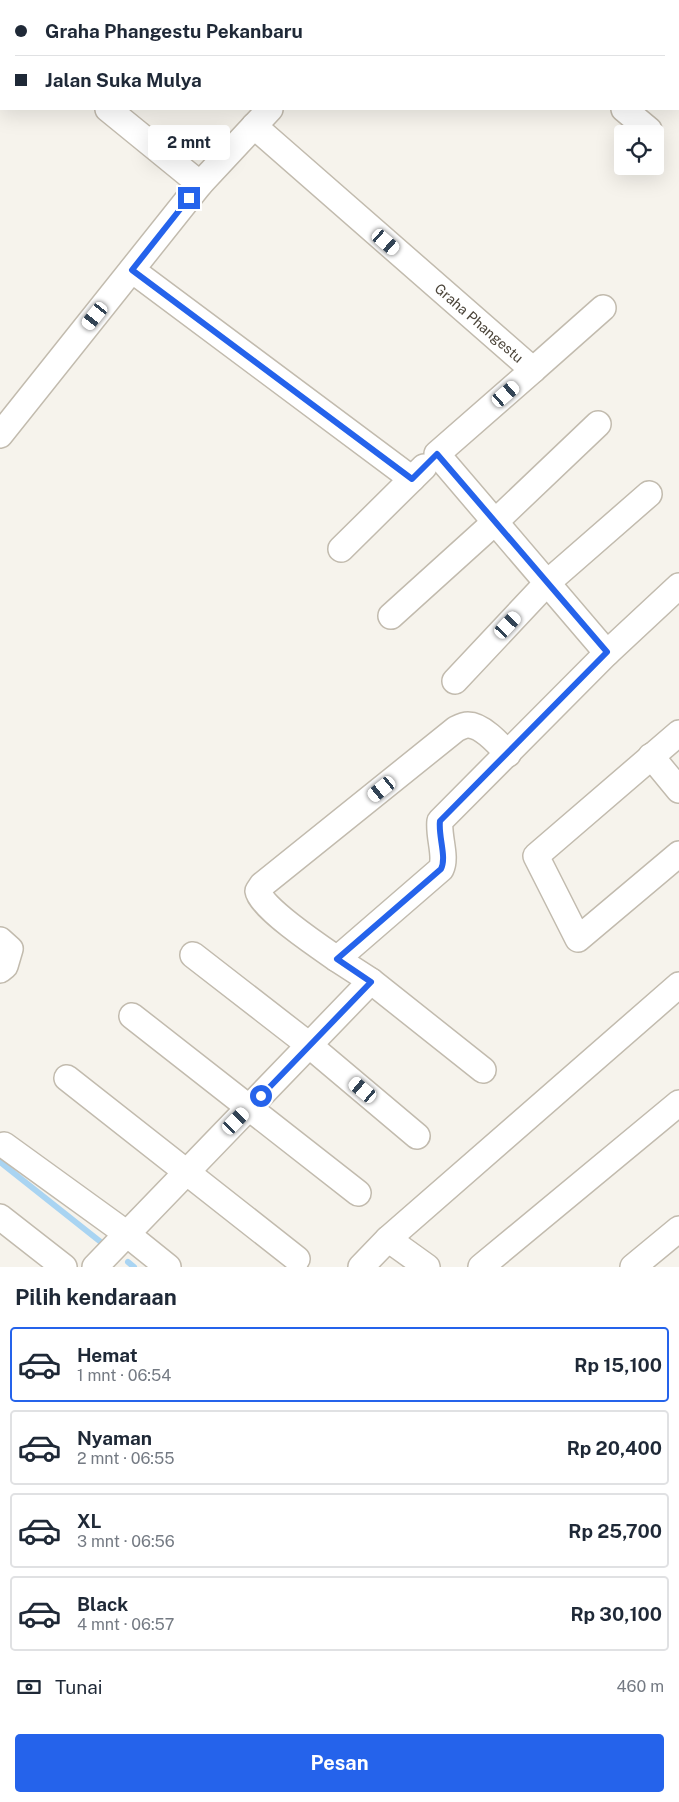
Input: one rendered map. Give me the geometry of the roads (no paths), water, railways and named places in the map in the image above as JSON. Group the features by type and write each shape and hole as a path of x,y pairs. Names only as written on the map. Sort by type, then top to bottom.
{"street":[{"path":"109,110 200,184"},
{"path":"625,110 643,125"},
{"path":"0,434 200,184 262,118"},
{"name":"Graha Phangestu","path":"262,118 533,370 437,454 341,549"},
{"path":"132,270 412,479"},
{"path":"533,370 603,308"},
{"path":"391,616 495,522 598,424"},
{"path":"437,454 607,652"},
{"path":"455,681 547,583 649,494"},
{"path":"337,959 441,869 444,859 439,831 440,821 607,652 679,586"},
{"path":"483,1070 371,982 337,959 269,907 258,891 262,885 456,728 467,725 474,726 496,741 508,754"},
{"path":"679,732 536,856 578,939 679,854"},
{"path":"651,756 679,790"},
{"path":"0,940 10,948 4,966 0,970"},
{"path":"193,955 309,1045 417,1136"},
{"path":"98,1264 371,982"},
{"path":"361,1267 388,1239 679,985"},
{"path":"132,1016 358,1193"},
{"path":"67,1078 297,1259"},
{"path":"481,1267 679,1103"},
{"path":"4,1145 124,1237 168,1267"},
{"path":"0,1217 64,1267"},
{"path":"633,1267 679,1229"},
{"path":"388,1239 427,1267"}],"waterway":[{"path":"0,1162 102,1243"},
{"path":"128,1262 134,1267"}]}
